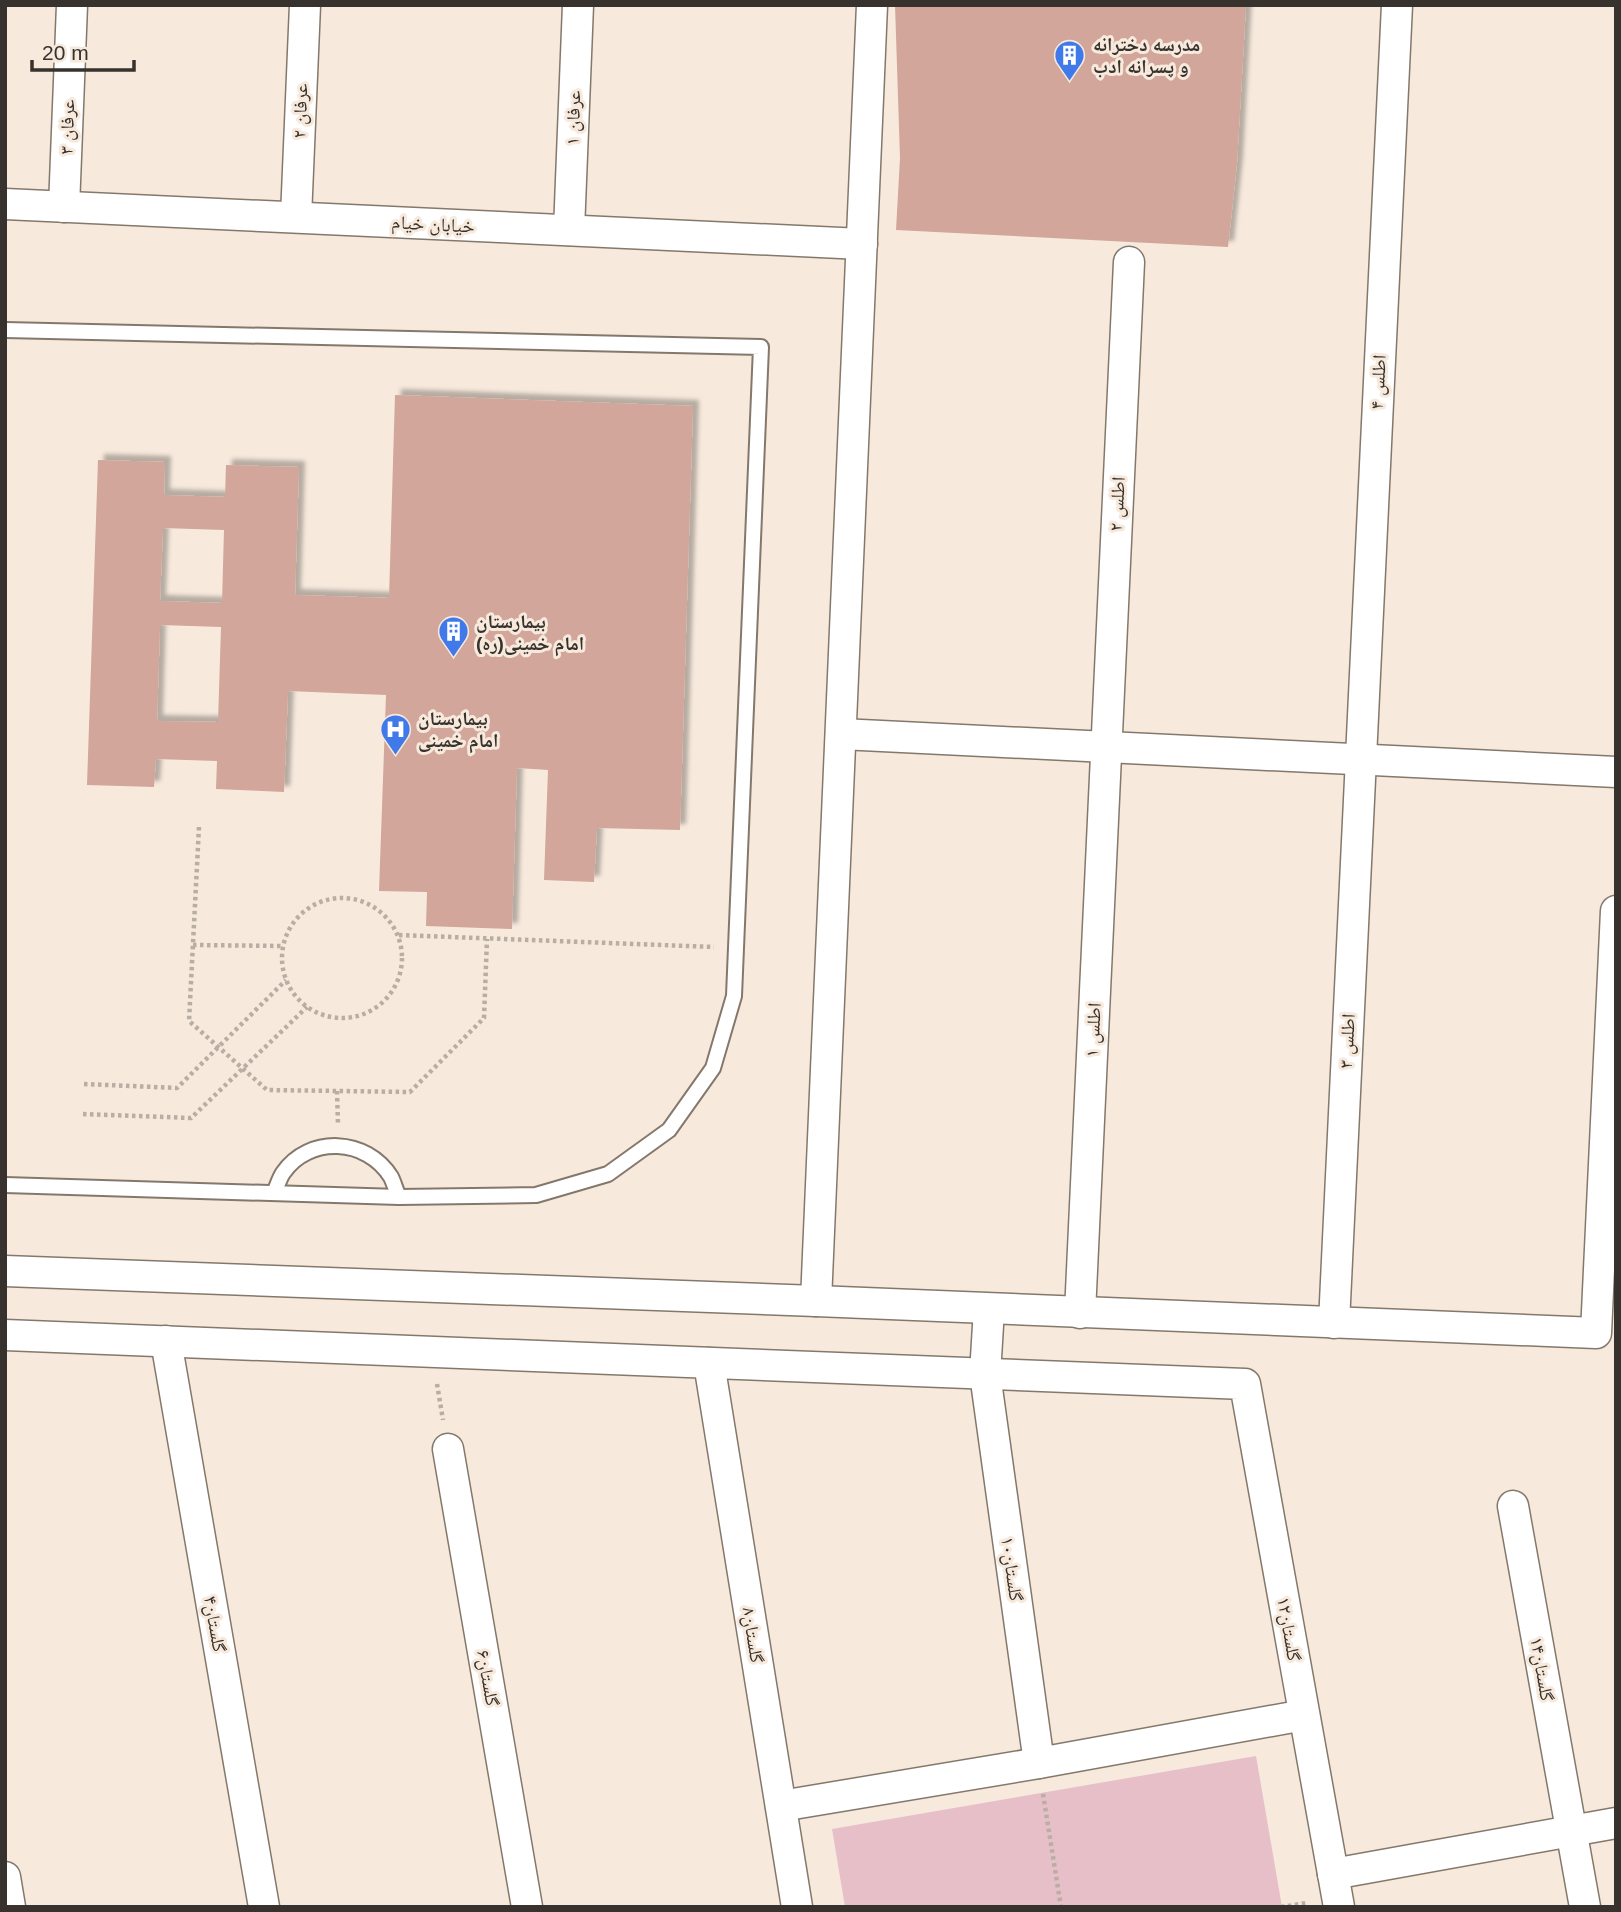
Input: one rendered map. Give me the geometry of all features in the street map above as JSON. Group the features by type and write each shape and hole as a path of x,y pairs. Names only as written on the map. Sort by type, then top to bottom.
{"street":[{"name":"عرفان ۳","path":"64,207 72,5"},
{"name":"عرفان ۲","path":"296,217 305,5"},
{"name":"عرفان ۱","path":"569,230 578,5"},
{"path":"816,1301 872,5"},
{"name":"اطلس ۴","path":"1360,760 1397,5"},
{"name":"خیابان خیام","path":"5,204 862,244"},
{"name":"اطلس ۲","path":"1106,747 1129,262"},
{"path":"841,734 1616,772"},
{"name":"اطلس ۱","path":"1080,1313 1106,747"},
{"name":"اطلس ۳","path":"1334,1323 1360,760"},
{"path":"5,1271 1596,1333 1616,911"},
{"name":"گلستان۱۰","path":"989,1308 985,1374 1039,1763"},
{"path":"5,1335 985,1374"},
{"name":"گلستان۴","path":"166,1341 264,1907"},
{"name":"گلستان۸","path":"709,1363 797,1907"},
{"name":"گلستان۱۲","path":"985,1374 1245,1384 1339,1907"},
{"name":"گلستان۶","path":"448,1449 527,1907"},
{"name":"گلستان۱۴","path":"1513,1506 1585,1907"},
{"path":"780,1806 1304,1715"},
{"path":"1333,1874 1616,1823"},
{"path":"5,1877 10,1907"}],"lane":[{"path":"5,330 761,347 734,996 713,1068 669,1130 608,1174 536,1195 399,1197 5,1185"},
{"path":"274,1193 283,1173 298,1158 316,1148 338,1145 359,1149 377,1160 391,1177 399,1197"}],"path":[{"path":"199,827 189,1021 267,1090 410,1092 484,1018 487,939"},
{"path":"328,898 362,900 378,908 390,920 399,935 403,952 399,978 386,1000 373,1011 340,1019 323,1015 307,1007 295,995 286,980 282,963 288,930 298,916 312,905 328,898"},
{"path":"399,935 736,948"},
{"path":"193,946 283,946"},
{"path":"84,1084 177,1088 286,980"},
{"path":"83,1114 191,1118 307,1007"},
{"path":"337,1091 338,1145"},
{"path":"432,1352 448,1449"},
{"path":"1039,1763 1061,1907"}],"shaded area":[{"path":"1256,1756 1282,1907 845,1907 832,1829"}],"building":[{"name":"مدرسه دخترانه و پسرانه ادب","path":"895,5 1246,5 1237,163 1228,247 896,230 900,158"},
{"name":"بیمارستان امام خمینی(ره)","path":"395,395 693,406 680,830 597,828 594,882 544,880 548,770 517,768 512,929 426,926 427,892 379,891 386,695 288,691 284,792 216,789 217,761 156,759 154,787 87,785 98,460 165,462 164,495 225,497 226,465 299,467 295,595 389,598","holes":["163,528 224,530 222,603 160,601","160,625 221,627 218,722 157,721"]}],"place":[{"name":"مدرسه دخترانه و پسرانه ادب","path":"1070,82"},
{"name":"بیمارستان امام خمینی(ره)","path":"453,659"},
{"name":"بیمارستان امام خمینی","path":"395,756"}]}
